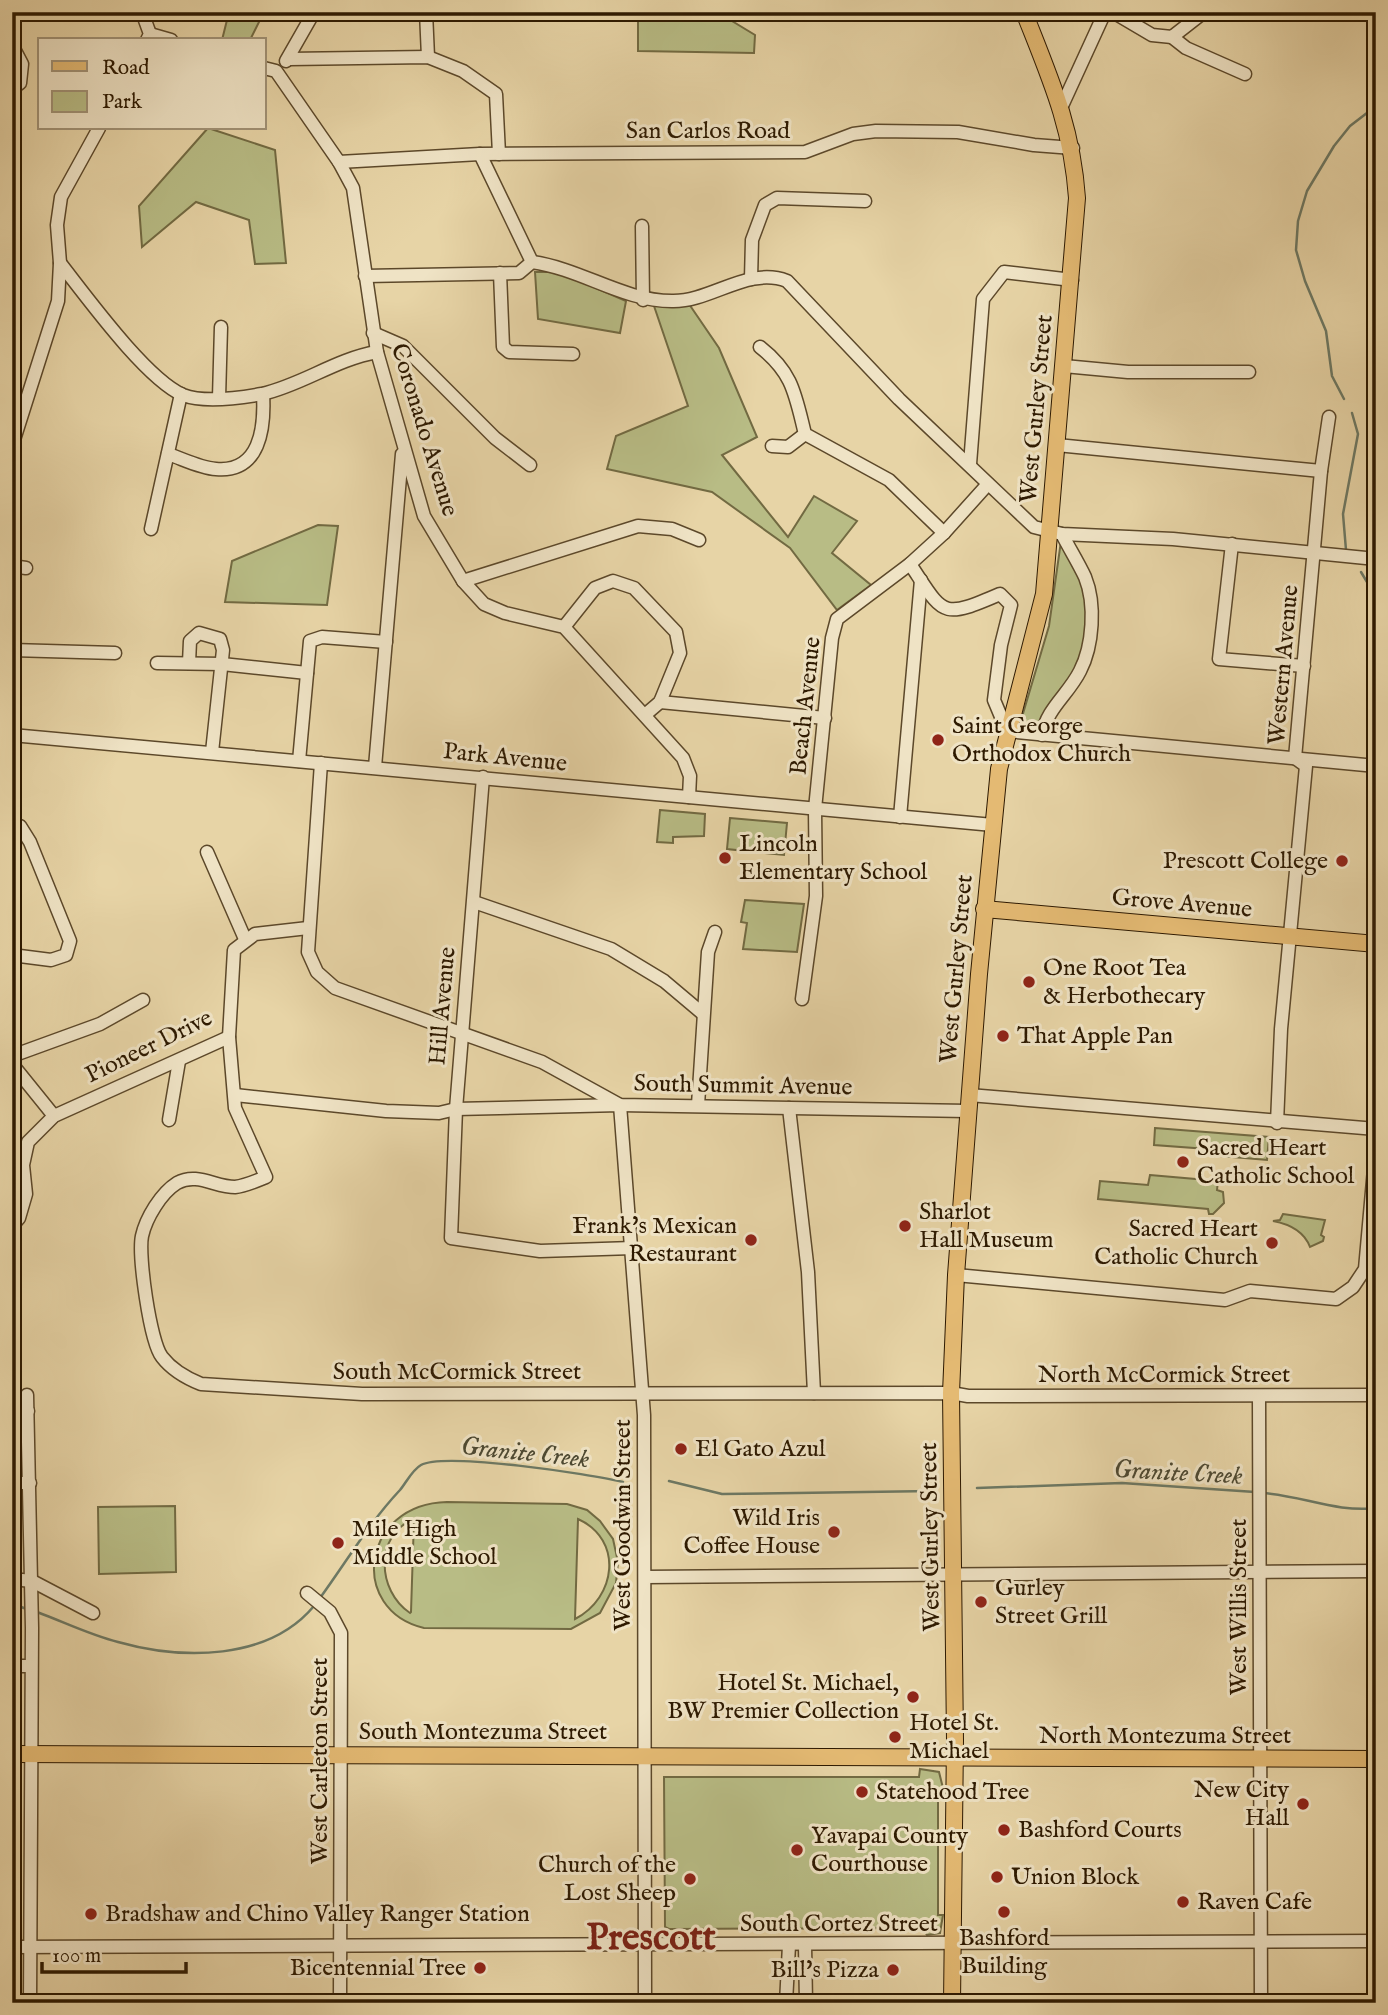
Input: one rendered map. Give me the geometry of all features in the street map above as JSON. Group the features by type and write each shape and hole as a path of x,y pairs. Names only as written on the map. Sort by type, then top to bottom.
{"main road":[{"name":"West Gurley Street","path":"952,2003 954,1575 951,1393 956,1275 984,909 999,769 1038,620 1056,533 1057,444 1077,198 1073,148 1061,108 1024,12"},
{"name":"Grove Avenue","path":"984,909 1376,944"},
{"name":"South Montezuma Street","path":"12,1754 954,1758"},
{"name":"North Montezuma Street","path":"954,1758 1376,1759"}],"street":[{"path":"142,12 149,37"},
{"path":"289,59 314,12"},
{"path":"426,12 428,57"},
{"path":"1061,108 1105,12"},
{"path":"1113,12 1152,35 1172,37 1186,48 1245,74"},
{"path":"1172,37 1204,12"},
{"path":"12,45 22,64 20,83 12,89"},
{"path":"270,69 289,59 428,57 463,71 496,94 499,154"},
{"name":"Coronado Avenue","path":"270,69 339,162 353,188 377,352 424,516 463,581 484,604 505,613 564,627"},
{"path":"12,446 15,423 58,301 60,263 57,225 61,197 98,130"},
{"name":"San Carlos Road","path":"339,162 480,154 805,152 853,134 876,131 958,132 1034,145 1073,148"},
{"path":"480,154 532,262"},
{"path":"751,279 752,240 765,205 777,198 864,201"},
{"path":"642,226 643,300"},
{"path":"365,276 519,273 532,262 562,266 643,300 676,302 751,279 775,276 787,281 899,399 1034,527 1056,533 1232,544 1376,559"},
{"path":"60,263 107,323 154,373 181,394 200,399 263,394 352,357 377,352"},
{"path":"970,464 983,299 1004,272 1072,280"},
{"path":"500,273 503,348 509,352 573,354"},
{"path":"219,397 221,327"},
{"path":"373,333 403,345 495,438 530,465"},
{"path":"760,347 780,363 793,385 805,433 889,480 944,533"},
{"path":"1064,366 1128,372 1249,372"},
{"path":"151,529 181,394"},
{"path":"168,454 215,469 237,468 254,456 265,416 263,394"},
{"name":"Western Avenue","path":"1277,1123 1290,936 1306,766 1295,758 1321,471 1329,417"},
{"path":"772,446 788,447 805,433"},
{"path":"375,767 403,444"},
{"path":"1057,444 1321,471"},
{"name":"Beach Avenue","path":"802,999 816,896 816,809 832,638 837,619 910,564 944,533 988,484"},
{"path":"463,581 638,526 672,529 699,540"},
{"path":"1042,735 1045,718 1080,672 1089,644 1091,612 1086,579 1056,533"},
{"path":"1232,544 1219,659 1304,666"},
{"path":"910,564 937,605 947,611 967,608 1000,594 1012,605 1002,645 995,700 1007,731 1376,766"},
{"path":"646,714 660,702 680,653 676,632 634,588 613,580 595,588 564,627 646,714 683,758 690,776 689,797"},
{"path":"900,817 921,580"},
{"path":"189,663 190,641 199,633 219,639 223,650 212,752"},
{"path":"299,761 310,642 322,637 386,642"},
{"path":"12,650 115,653"},
{"path":"157,663 222,664 307,673"},
{"path":"660,702 825,718"},
{"name":"Park Avenue","path":"12,735 993,825"},
{"path":"207,852 245,939 255,934 307,928 321,763"},
{"name":"Hill Avenue","path":"483,777 456,1109 451,1238 540,1251 633,1248"},
{"path":"12,824 20,826 30,842 70,941 66,955 51,960 12,956"},
{"path":"474,902 611,949 664,981 702,1013"},
{"name":"South Summit Avenue","path":"307,928 308,952 317,971 335,988 380,1007 462,1031 542,1062 620,1105 789,1108 969,1103 1376,1129"},
{"path":"698,1105 708,951 715,932"},
{"name":"Pioneer Drive","path":"12,1226 19,1218 26,1194 23,1165 28,1142 54,1116 229,1037 234,950 245,939"},
{"path":"12,1056 100,1024 137,1003"},
{"path":"229,1037 235,1095 386,1111 439,1112 456,1109 620,1105"},
{"path":"169,1120 179,1061"},
{"path":"12,1064 54,1116"},
{"name":"South McCormick Street","path":"235,1095 235,1108 266,1177 238,1187 220,1186 198,1178 177,1183 152,1210 142,1237 150,1332 161,1356 183,1376 201,1384 362,1394 951,1393"},
{"name":"West Goodwin Street","path":"620,1105 643,1394 645,2003"},
{"path":"789,1108 808,1272 814,1393"},
{"path":"956,1275 1225,1300 1250,1291 1336,1299 1353,1287 1365,1269 1376,1147"},
{"name":"North McCormick Street","path":"951,1393 968,1396 1259,1398 1376,1395"},
{"path":"27,1395 32,1581 30,2003"},
{"name":"West Willis Street","path":"1259,1398 1261,2003"},
{"path":"12,1411 28,1411"},
{"path":"12,1483 30,1483"},
{"path":"645,1577 1376,1571"},
{"path":"12,1578 32,1581 93,1614"},
{"name":"West Carleton Street","path":"307,1593 330,1612 341,1633 340,2003"},
{"path":"12,1665 32,1665"},
{"name":"South Cortez Street","path":"12,1947 340,1944 951,1945 1376,1941"},
{"path":"786,2003 789,1945"},
{"path":"805,1945 806,2003"}],"green space":[{"path":"229,12 264,12 251,38 222,38"},
{"path":"638,12 717,12 755,35 754,53 638,51"},
{"path":"206,130 214,130 275,150 286,263 255,264 249,220 196,202 142,247 139,206"},
{"path":"535,272 559,272 626,301 620,333 538,319"},
{"path":"689,304 719,348 757,437 722,455 788,537 814,496 857,521 832,553 871,585 837,610 790,548 712,492 607,469 616,436 688,406 654,306"},
{"path":"318,525 338,526 327,605 225,602 232,561"},
{"path":"1062,534 1086,579 1089,644 1042,735 1020,732 1049,626"},
{"path":"660,810 705,814 704,836 673,837 673,843 657,842"},
{"path":"730,818 787,823 784,855 727,849"},
{"path":"745,900 804,904 797,952 743,949 747,923 741,922"},
{"path":"1155,1128 1269,1137 1267,1160 1221,1156 1221,1150 1154,1145"},
{"path":"1150,1175 1218,1181 1217,1190 1223,1192 1224,1203 1213,1214 1209,1214 1208,1209 1098,1199 1100,1181 1148,1185"},
{"path":"1283,1214 1325,1220 1321,1235 1324,1237 1323,1241 1310,1247 1295,1229 1273,1221 1280,1220"},
{"path":"447,1502 567,1504 587,1510 600,1521 613,1539 618,1562 616,1583 600,1613 571,1629 424,1628 400,1618 383,1601 375,1581 375,1559 382,1538 396,1520 418,1507","holes":["414,1519 411,1612 410,1613 391,1591 385,1564 386,1550 392,1537","578,1519 593,1528 603,1541 608,1554 609,1569 606,1584 599,1597 589,1610 575,1619"]},
{"path":"175,1506 176,1572 99,1574 98,1507"},
{"path":"920,1769 939,1772 943,1788 938,1789 938,1915 943,1915 940,1933 927,1935 922,1928 665,1927 664,1777 919,1777"}],"waterway":[{"path":"1344,399 1332,376 1326,331 1305,281 1296,250 1298,221 1307,191 1334,146 1350,126 1376,106"},
{"path":"1346,550 1343,514 1358,434 1352,413"},
{"path":"1361,572 1376,597"},
{"name":"Granite Creek","path":"320,1598 358,1542 421,1465 458,1461 487,1463 581,1474 623,1482"},
{"name":"Granite Creek","path":"669,1481 722,1494 932,1491"},
{"name":"Granite Creek","path":"977,1488 1122,1483 1255,1492"},
{"name":"Granite Creek","path":"1262,1493 1347,1508 1376,1508"},
{"name":"Granite Creek","path":"12,1604 27,1609"},
{"name":"Granite Creek","path":"37,1612 118,1642 169,1652 196,1653 249,1646 273,1637 295,1624 314,1606"}],"place":[{"name":"Saint George Orthodox Church","path":"938,740"},
{"name":"Lincoln Elementary School","path":"725,858"},
{"name":"Prescott College","path":"1342,861"},
{"name":"One Root Tea & Herbothecary","path":"1029,982"},
{"name":"That Apple Pan","path":"1003,1036"},
{"name":"Sacred Heart Catholic School","path":"1183,1162"},
{"name":"Sharlot Hall Museum","path":"905,1226"},
{"name":"Frank's Mexican Restaurant","path":"751,1240"},
{"name":"Sacred Heart Catholic Church","path":"1272,1243"},
{"name":"El Gato Azul","path":"681,1449"},
{"name":"Wild Iris Coffee House","path":"834,1532"},
{"name":"Mile High Middle School","path":"338,1543"},
{"name":"Gurley Street Grill","path":"981,1602"},
{"name":"Hotel St. Michael, BW Premier Collection","path":"913,1697"},
{"name":"Hotel St. Michael","path":"895,1737"},
{"name":"Statehood Tree","path":"862,1792"},
{"name":"New City Hall","path":"1303,1804"},
{"name":"Bashford Courts","path":"1004,1830"},
{"name":"Yavapai County Courthouse","path":"797,1850"},
{"name":"Union Block","path":"997,1877"},
{"name":"Church of the Lost Sheep","path":"690,1879"},
{"name":"Raven Cafe","path":"1183,1902"},
{"name":"Bashford Building","path":"1004,1912"},
{"name":"Bradshaw and Chino Valley Ranger Station","path":"91,1914"},
{"name":"Bicentennial Tree","path":"480,1968"},
{"name":"Bill's Pizza","path":"893,1970"}],"district":[{"name":"Prescott","path":"651,1939"}]}
